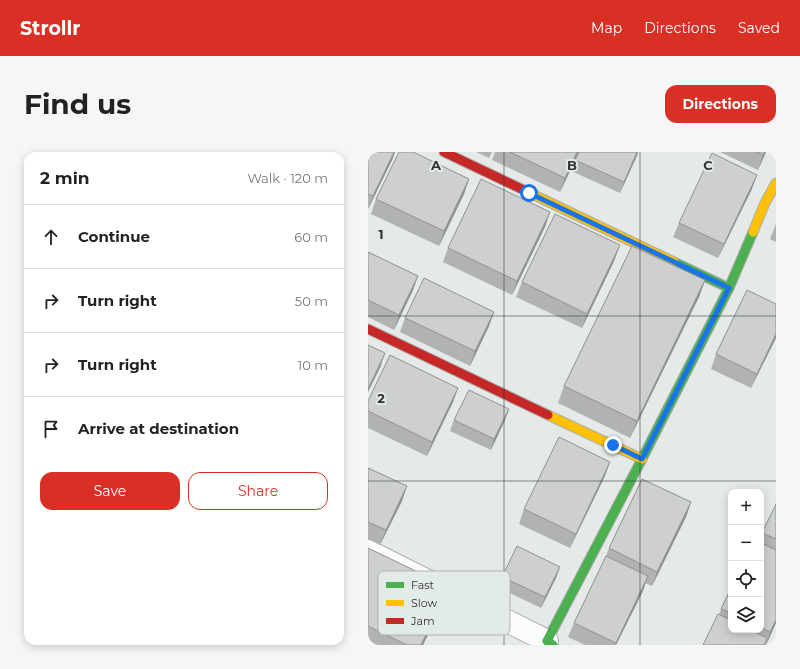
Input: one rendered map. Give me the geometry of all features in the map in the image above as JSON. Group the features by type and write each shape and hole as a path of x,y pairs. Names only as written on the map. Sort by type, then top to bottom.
{"street":[{"path":"444,152 729,288"},
{"path":"510,623 550,643 729,288 765,203 776,183"},
{"path":"368,329 642,459"},
{"path":"368,552 406,571"}],"building":[{"path":"368,152 394,152 373,196 368,194"},
{"path":"399,152 413,152 469,179 444,231 376,199"},
{"path":"510,152 577,152 565,178"},
{"path":"579,152 637,152 624,182 575,160"},
{"path":"756,152 765,152 763,155"},
{"path":"712,153 757,175 724,244 679,223"},
{"path":"481,179 550,212 517,281 448,248"},
{"path":"555,214 620,245 587,314 522,282"},
{"path":"632,246 705,280 637,421 564,386"},
{"path":"368,252 418,276 399,315 368,300"},
{"path":"424,278 494,312 475,351 405,318"},
{"path":"747,290 776,304 776,334 757,374 716,354"},
{"path":"368,345 385,353 368,389"},
{"path":"390,355 458,388 432,442 368,411 368,401"},
{"path":"469,390 509,409 494,439 454,420"},
{"path":"559,437 610,462 576,534 524,509"},
{"path":"368,468 407,486 386,530 368,522"},
{"path":"642,479 691,502 657,572 609,548"},
{"path":"776,504 776,539 764,534 764,529"},
{"path":"764,544 776,550 776,620 770,632 764,629"},
{"path":"517,546 560,567 545,597 510,581 510,571 505,571"},
{"path":"368,548 416,571 378,571 378,631 368,626"},
{"path":"606,556 648,576 616,643 574,623"},
{"path":"728,594 728,612 721,609"},
{"path":"718,614 728,619 728,633 757,633 767,638 764,645 703,645"},
{"path":"386,635 426,635 421,645 407,645"}],"traffic: fast":[{"path":"553,645 547,641 729,288 753,232"},
{"path":"674,262 729,288"}],"traffic: slow":[{"path":"753,232 765,203 776,183"},
{"path":"530,193 674,262"},
{"path":"548,415 642,459"}],"traffic: jam":[{"path":"444,152 530,193"},
{"path":"368,329 548,415"}],"route":[{"path":"529,193 729,288 642,459 613,445"}]}
